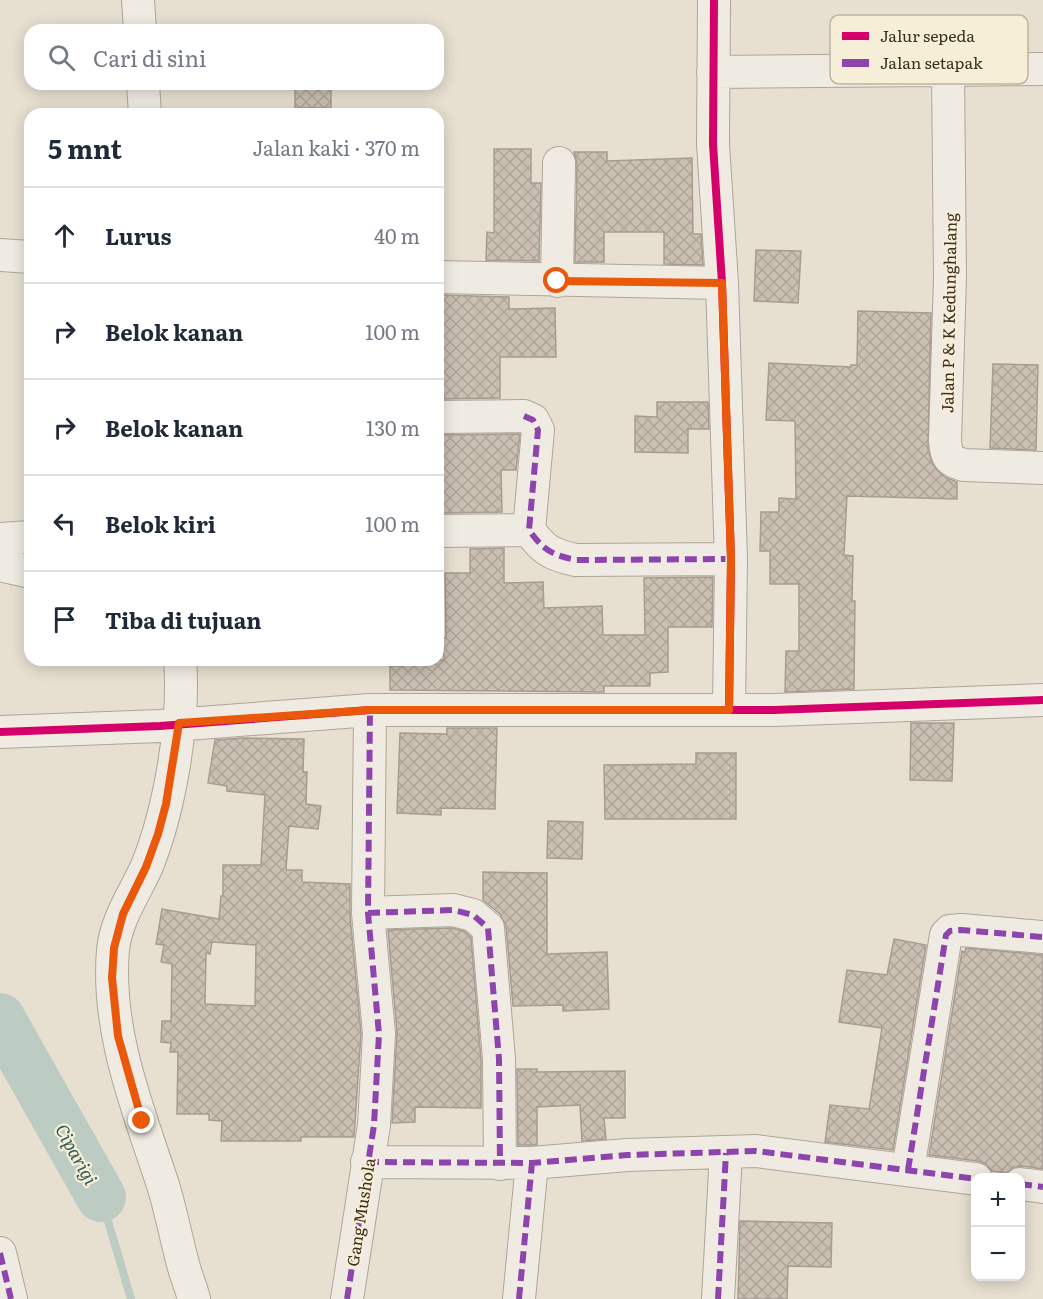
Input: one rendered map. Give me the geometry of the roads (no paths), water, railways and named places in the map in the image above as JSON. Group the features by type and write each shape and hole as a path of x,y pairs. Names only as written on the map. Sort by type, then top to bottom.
{"street":[{"path":"138,0 140,24"},
{"path":"714,0 713,144 722,283 731,559 729,710"},
{"path":"1028,69 1043,69"},
{"path":"713,72 830,72"},
{"name":"Jalan P & K Kedunghalang","path":"948,84 950,253 945,441 947,455 952,461 964,465 1043,468"},
{"path":"143,90 145,108"},
{"path":"557,281 559,163"},
{"path":"0,255 24,256"},
{"path":"444,277 722,283"},
{"path":"444,417 524,416 533,420 538,430 528,530 540,546 558,556 576,560 731,559"},
{"path":"444,531 528,530"},
{"path":"0,539 24,537"},
{"path":"0,565 24,571"},
{"path":"181,666 182,681 179,723 166,804 146,867 123,914 114,948 112,978 118,1036 164,1188 194,1299"},
{"path":"0,732 149,727 370,710 774,710 1043,700"},
{"name":"Gang Mushola","path":"346,1299 374,1125 379,1034 368,913 370,710"},
{"path":"368,913 453,910 473,915 488,928 499,1059 500,1164"},
{"path":"908,1170 946,935 950,931 961,930 1043,937"},
{"path":"367,1162 500,1164 627,1155 756,1151 971,1178"},
{"path":"718,1299 726,1153"},
{"path":"519,1299 532,1163"},
{"path":"1025,1185 1043,1187"},
{"path":"0,1253 11,1299"}],"waterway":[{"name":"Ciparigi","path":"0,1018 101,1197"},
{"name":"Ciparigi","path":"101,1197 131,1299"}]}
